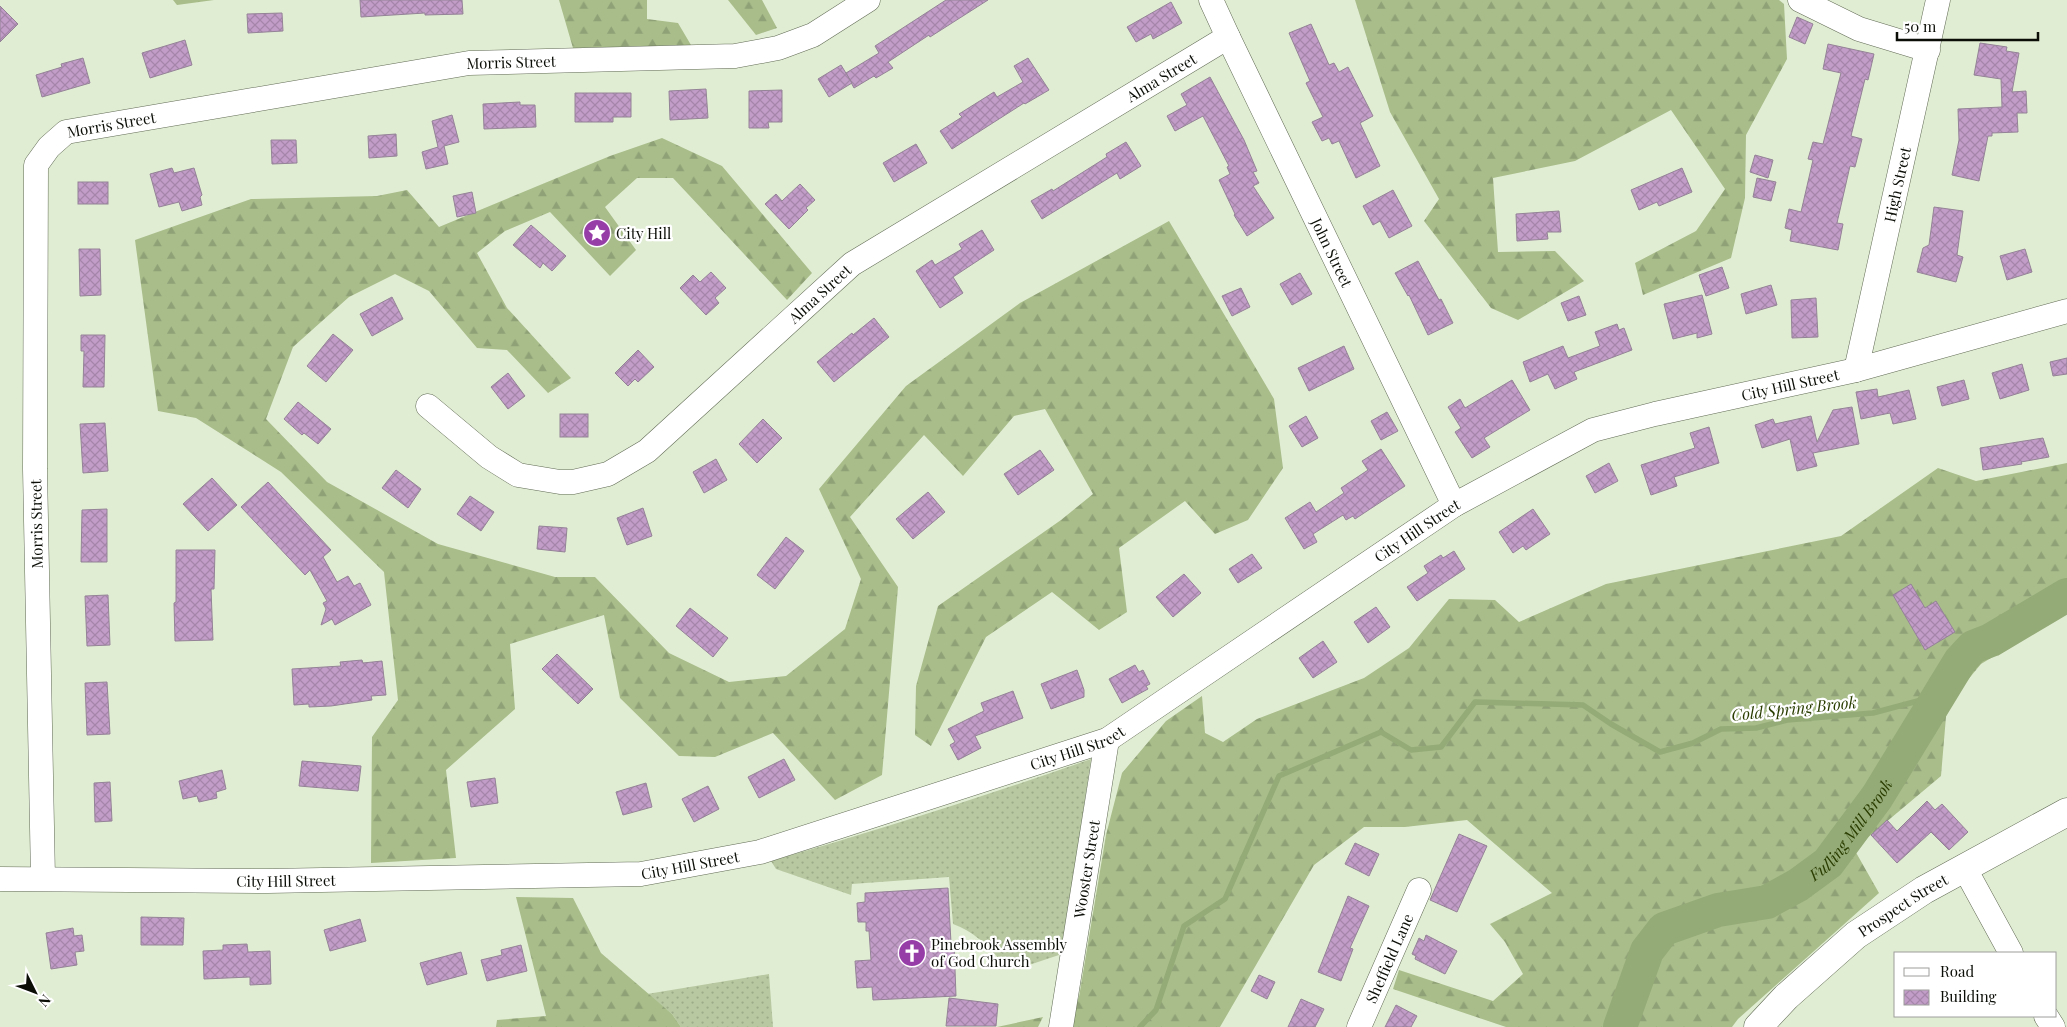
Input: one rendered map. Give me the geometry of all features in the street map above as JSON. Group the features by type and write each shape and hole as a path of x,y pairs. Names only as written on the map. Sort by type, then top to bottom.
{"main road":[{"name":"Prospect Street","path":"1758,1027 1786,997 1856,935 1924,890 2067,812"}],"street":[{"name":"Morris Street","path":"44,878 34,469 36,165 49,147 66,132 469,63 735,56 778,48 813,35 868,0"},
{"name":"John Street","path":"1212,0 1228,38 1454,505"},
{"path":"1800,0 1859,29 1928,50"},
{"name":"High Street","path":"1856,370 1938,0"},
{"name":"Alma Street","path":"428,406 489,457 518,475 560,482 572,482 608,474 647,452 852,264 1228,38"},
{"name":"City Hill Street","path":"0,879 268,881 641,874 760,852 1107,740 1454,505 1593,430 1655,414 1856,370 2067,311"},
{"name":"Wooster Street","path":"1061,1027 1107,740"},
{"path":"1964,867 2010,952"},
{"name":"Sheffield Lane","path":"1358,1027 1419,890"}],"green space":[{"path":"173,0 214,0 177,5"},
{"path":"559,0 647,0 647,19 678,23 691,45 573,48"},
{"path":"728,0 762,0 777,28 756,35"},
{"path":"1355,0 1779,0 1784,4 1787,59 1746,135 1745,198 1731,258 1643,295 1635,263 1696,231 1725,189 1671,110 1575,161 1493,178 1498,252 1555,251 1584,281 1518,320 1491,308 1424,221 1439,199 1390,112"},
{"path":"662,138 722,166 812,273 787,300 673,178 637,178 605,207 636,250 610,276 550,212 505,231 477,253 507,308 571,378 548,393 507,350 477,348 429,291 395,274 349,297 293,347 266,419 327,482 438,544 555,577 595,577 669,653 729,682 786,676 845,629 861,579 819,489 906,386 1020,303 1169,221 1274,399 1283,468 1248,520 1215,534 1185,501 1119,548 1127,612 1099,630 1052,592 986,637 931,746 915,735 916,686 938,606 1061,520 1093,494 1045,409 1014,416 963,476 924,435 850,517 898,587 882,775 835,800 773,733 715,757 679,756 620,698 604,615 510,644 515,709 446,770 456,858 371,863 372,737 398,700 384,572 281,472 196,418 158,411 135,240 251,199 377,196 407,190 439,227 610,156"},
{"path":"2067,463 2067,612 1981,664 1947,705 1941,776 1854,849 1879,893 1738,1019 1732,1027 1506,1027 1393,989 1399,970 1493,1001 1523,974 1505,942 1490,924 1552,893 1467,820 1405,827 1364,827 1314,865 1220,1027 1066,1027 1079,997 1106,835 1122,773 1166,721 1202,696 1205,733 1223,742 1257,719 1364,678 1409,648 1449,599 1495,600 1519,622 1606,584 1841,536 1938,468 1976,481"},
{"path":"1091,759 1062,954 1032,964 1001,961 979,939 967,930 953,924 949,877 852,884 851,895 776,869 771,861 932,812"},
{"path":"516,897 573,898 601,953 672,1014 681,1027 496,1027 497,1020 546,1016"},
{"path":"769,974 773,1027 681,1027 672,1014 647,994"},
{"path":"1043,1017 1038,1027 997,1027"}],"building":[{"path":"360,0 462,0 463,14 425,15 425,13 361,17"},
{"path":"946,0 988,0 888,62 893,68 876,78 874,76 854,88 846,73 879,53 875,46"},
{"path":"1171,2 1182,23 1153,39 1151,34 1136,42 1127,27"},
{"path":"0,6 18,24 0,42"},
{"path":"282,13 283,31 248,33 247,14"},
{"path":"1797,17 1813,24 1805,44 1789,37"},
{"path":"1311,24 1329,65 1334,63 1339,72 1348,67 1373,116 1360,123 1380,166 1356,178 1339,141 1332,144 1329,138 1322,141 1312,122 1323,117 1306,83 1310,81 1289,33"},
{"path":"185,40 192,65 150,78 142,53"},
{"path":"1980,43 2007,47 2006,51 2019,53 2012,92 2026,91 2027,113 2017,113 2018,132 1992,133 1992,136 1988,136 1979,181 1952,175 1959,140 1958,109 2002,107 2001,79 1974,75"},
{"path":"1828,44 1874,54 1868,80 1865,79 1851,136 1862,139 1855,167 1850,166 1837,223 1843,224 1838,250 1790,241 1792,230 1785,228 1789,209 1801,212 1813,160 1808,159 1813,142 1823,144 1841,73 1823,69"},
{"path":"83,58 90,83 42,97 36,75 62,67 61,64"},
{"path":"1028,58 1049,90 1024,103 952,149 940,131 962,117 959,114 994,92 997,97 1023,82 1014,66"},
{"path":"841,65 852,83 829,97 818,79"},
{"path":"1210,77 1244,140 1257,171 1253,172 1259,183 1253,186 1274,218 1247,236 1234,215 1219,180 1230,174 1227,167 1229,166 1203,116 1175,131 1167,116 1187,105 1181,94"},
{"path":"706,89 708,118 670,120 669,91"},
{"path":"782,90 782,122 768,122 769,128 749,128 749,91"},
{"path":"575,93 631,93 631,117 613,117 613,122 575,122"},
{"path":"520,102 520,105 535,105 536,127 484,129 483,104"},
{"path":"452,115 459,142 444,146 448,164 426,169 422,152 438,147 432,121"},
{"path":"396,134 397,156 369,158 368,136"},
{"path":"271,140 296,140 297,163 272,164"},
{"path":"1126,142 1141,166 1120,179 1117,173 1042,219 1031,201 1052,189 1053,191 1107,157 1106,154"},
{"path":"916,144 927,163 894,182 883,163"},
{"path":"1755,155 1773,160 1768,178 1750,172"},
{"path":"172,168 174,173 194,168 202,195 200,197 202,205 182,211 179,202 159,207 150,174"},
{"path":"1682,168 1692,192 1659,206 1657,202 1639,210 1631,190"},
{"path":"1757,178 1776,182 1771,201 1753,197"},
{"path":"78,182 108,182 108,204 78,204"},
{"path":"800,184 815,200 789,229 765,204 776,194 782,201"},
{"path":"1393,190 1412,226 1389,238 1380,221 1373,225 1363,206"},
{"path":"472,192 476,213 457,217 453,196"},
{"path":"1934,207 1963,211 1957,255 1963,257 1956,282 1917,272 1923,248 1929,245"},
{"path":"1559,211 1561,232 1547,232 1548,239 1517,241 1516,214"},
{"path":"531,225 566,256 552,271 543,263 540,268 513,245"},
{"path":"982,230 994,250 953,277 963,293 940,308 916,271 932,260 935,265 962,249 959,244"},
{"path":"79,249 100,249 101,295 80,296"},
{"path":"2025,249 2032,272 2007,280 2000,256"},
{"path":"1418,261 1453,323 1428,335 1409,295 1395,273"},
{"path":"1722,267 1729,288 1706,296 1699,275"},
{"path":"711,272 726,288 715,298 719,303 706,315 680,288 693,275 700,282"},
{"path":"1300,273 1312,294 1292,305 1280,284"},
{"path":"1771,285 1777,305 1746,314 1741,294"},
{"path":"1241,288 1250,307 1232,316 1222,296"},
{"path":"1702,295 1712,334 1697,338 1697,333 1673,339 1664,304"},
{"path":"1579,296 1586,315 1568,321 1561,303"},
{"path":"392,297 403,319 372,336 360,314"},
{"path":"1816,298 1818,337 1792,338 1791,300"},
{"path":"874,318 889,337 834,382 817,362 852,333 853,335"},
{"path":"1617,324 1619,330 1624,328 1632,350 1574,372 1577,379 1555,389 1548,374 1530,382 1523,362 1563,346 1568,358 1600,346 1595,332"},
{"path":"333,334 353,350 326,382 307,366"},
{"path":"81,335 105,335 104,387 83,387 84,351 81,351"},
{"path":"1344,346 1354,369 1309,391 1298,368"},
{"path":"638,350 654,367 638,382 635,379 628,386 615,373"},
{"path":"2067,358 2067,374 2053,376 2050,362"},
{"path":"2022,364 2029,390 2000,399 1992,373"},
{"path":"508,373 525,396 508,409 491,387"},
{"path":"1512,380 1530,410 1484,438 1490,447 1472,458 1455,432 1461,428 1448,407 1460,399 1465,408"},
{"path":"1964,380 1969,399 1942,406 1937,387"},
{"path":"1877,389 1878,397 1909,390 1916,419 1893,424 1890,413 1861,419 1856,392"},
{"path":"298,402 331,429 318,444 304,433 302,435 284,419"},
{"path":"1852,407 1859,444 1813,453 1817,466 1797,471 1790,439 1762,448 1755,425 1773,419 1775,424 1811,416 1817,442 1833,410"},
{"path":"1387,412 1398,431 1381,440 1371,421"},
{"path":"560,414 588,414 588,437 560,437"},
{"path":"1306,416 1318,438 1302,447 1289,426"},
{"path":"763,419 782,438 757,463 739,444"},
{"path":"105,423 108,471 83,473 80,424"},
{"path":"1709,427 1719,463 1674,477 1677,486 1651,495 1641,465 1695,448 1690,433"},
{"path":"2043,438 2049,457 2021,462 2022,464 1983,470 1980,448"},
{"path":"1381,449 1405,486 1355,519 1353,516 1346,520 1343,515 1313,534 1317,542 1304,549 1285,518 1310,502 1316,512 1344,493 1341,488 1368,470 1362,461"},
{"path":"1040,450 1054,470 1018,495 1004,474"},
{"path":"716,459 727,480 704,493 693,472"},
{"path":"1609,463 1618,481 1595,493 1586,476"},
{"path":"396,470 421,489 408,508 382,488"},
{"path":"212,478 237,505 208,531 183,504"},
{"path":"268,482 331,550 323,557 337,582 348,576 354,586 360,583 371,605 335,625 332,619 321,625 326,609 323,603 327,601 310,570 305,575 241,507"},
{"path":"928,492 945,512 913,539 896,519"},
{"path":"470,496 494,512 481,531 457,514"},
{"path":"643,508 652,536 627,545 617,518"},
{"path":"107,509 107,562 81,562 82,510"},
{"path":"1533,509 1550,534 1526,550 1523,546 1513,553 1499,532"},
{"path":"539,526 567,528 565,552 537,549"},
{"path":"786,537 804,551 775,589 757,575"},
{"path":"176,550 215,550 214,589 211,589 213,640 175,641"},
{"path":"1454,551 1465,569 1417,601 1407,587 1428,573 1424,566 1441,555 1443,558"},
{"path":"1252,554 1262,568 1238,583 1229,569"},
{"path":"1184,574 1201,593 1173,617 1156,597"},
{"path":"1911,584 1925,608 1936,601 1955,632 1925,650 1893,595"},
{"path":"108,595 110,645 87,646 85,596"},
{"path":"1376,607 1390,627 1368,643 1354,622"},
{"path":"690,608 728,638 713,657 676,626"},
{"path":"1323,641 1337,662 1313,678 1299,658"},
{"path":"557,654 593,689 578,704 542,669"},
{"path":"362,660 363,663 382,661 386,695 371,696 372,700 331,706 309,707 309,704 294,705 292,669 341,666 340,662"},
{"path":"1135,665 1139,672 1143,670 1150,684 1146,686 1148,689 1122,703 1109,679"},
{"path":"1077,670 1084,690 1084,697 1051,709 1041,684"},
{"path":"107,682 110,734 87,735 85,683"},
{"path":"1013,691 1023,718 975,736 981,748 958,760 950,745 955,742 948,729 984,711 981,703"},
{"path":"784,759 795,780 759,798 748,777"},
{"path":"302,761 361,766 358,791 299,786"},
{"path":"222,770 226,789 216,792 217,798 199,802 197,796 183,799 179,781"},
{"path":"495,778 498,803 471,807 467,782"},
{"path":"110,782 112,821 95,822 94,783"},
{"path":"646,783 652,807 623,815 616,792"},
{"path":"708,786 719,809 694,822 682,799"},
{"path":"1927,801 1935,810 1942,804 1968,832 1949,850 1931,832 1897,863 1871,835 1887,820 1897,831"},
{"path":"1459,834 1487,846 1457,912 1430,900"},
{"path":"1355,843 1379,854 1369,876 1345,864"},
{"name":"Pinebrook Assembly of God Church","path":"948,888 951,943 954,943 956,996 873,1000 872,987 857,988 855,961 871,960 869,931 866,931 866,922 858,922 857,903 865,902 865,893"},
{"path":"1348,896 1369,906 1350,948 1353,949 1341,981 1318,972"},
{"path":"141,917 184,918 183,945 141,945"},
{"path":"360,919 366,941 330,951 324,930"},
{"path":"73,928 74,936 82,935 84,951 75,952 77,965 51,969 46,933"},
{"path":"1426,935 1457,951 1445,974 1415,959 1416,956 1412,954 1419,938 1424,941"},
{"path":"247,944 248,952 270,951 271,984 250,985 250,977 204,979 203,951 223,950 223,945"},
{"path":"521,945 527,971 487,981 481,960 502,955 501,950"},
{"path":"461,952 467,974 427,985 420,963"},
{"path":"1259,975 1275,982 1267,999 1251,991"},
{"path":"949,998 998,1004 996,1026 946,1026"},
{"path":"1301,999 1324,1009 1315,1027 1288,1027"},
{"path":"1396,1005 1417,1016 1411,1027 1385,1027"}],"waterway":[{"name":"Fulling Mill Brook","path":"1620,1027 1647,951 1664,929 1718,910 1767,902 1798,885 1828,863 1877,797 1960,661 1973,647 1991,640 2067,595"},
{"name":"Cold Spring Brook","path":"1140,1027 1156,1010 1184,926 1225,899 1279,776 1381,732 1411,750 1441,747 1475,702 1583,705 1611,724 1660,752 1693,743 1721,729 1756,728 1787,720 1873,713 1940,695"}],"place":[{"name":"City Hill","path":"597,233"},
{"name":"Pinebrook Assembly of God Church","path":"912,953"}]}
